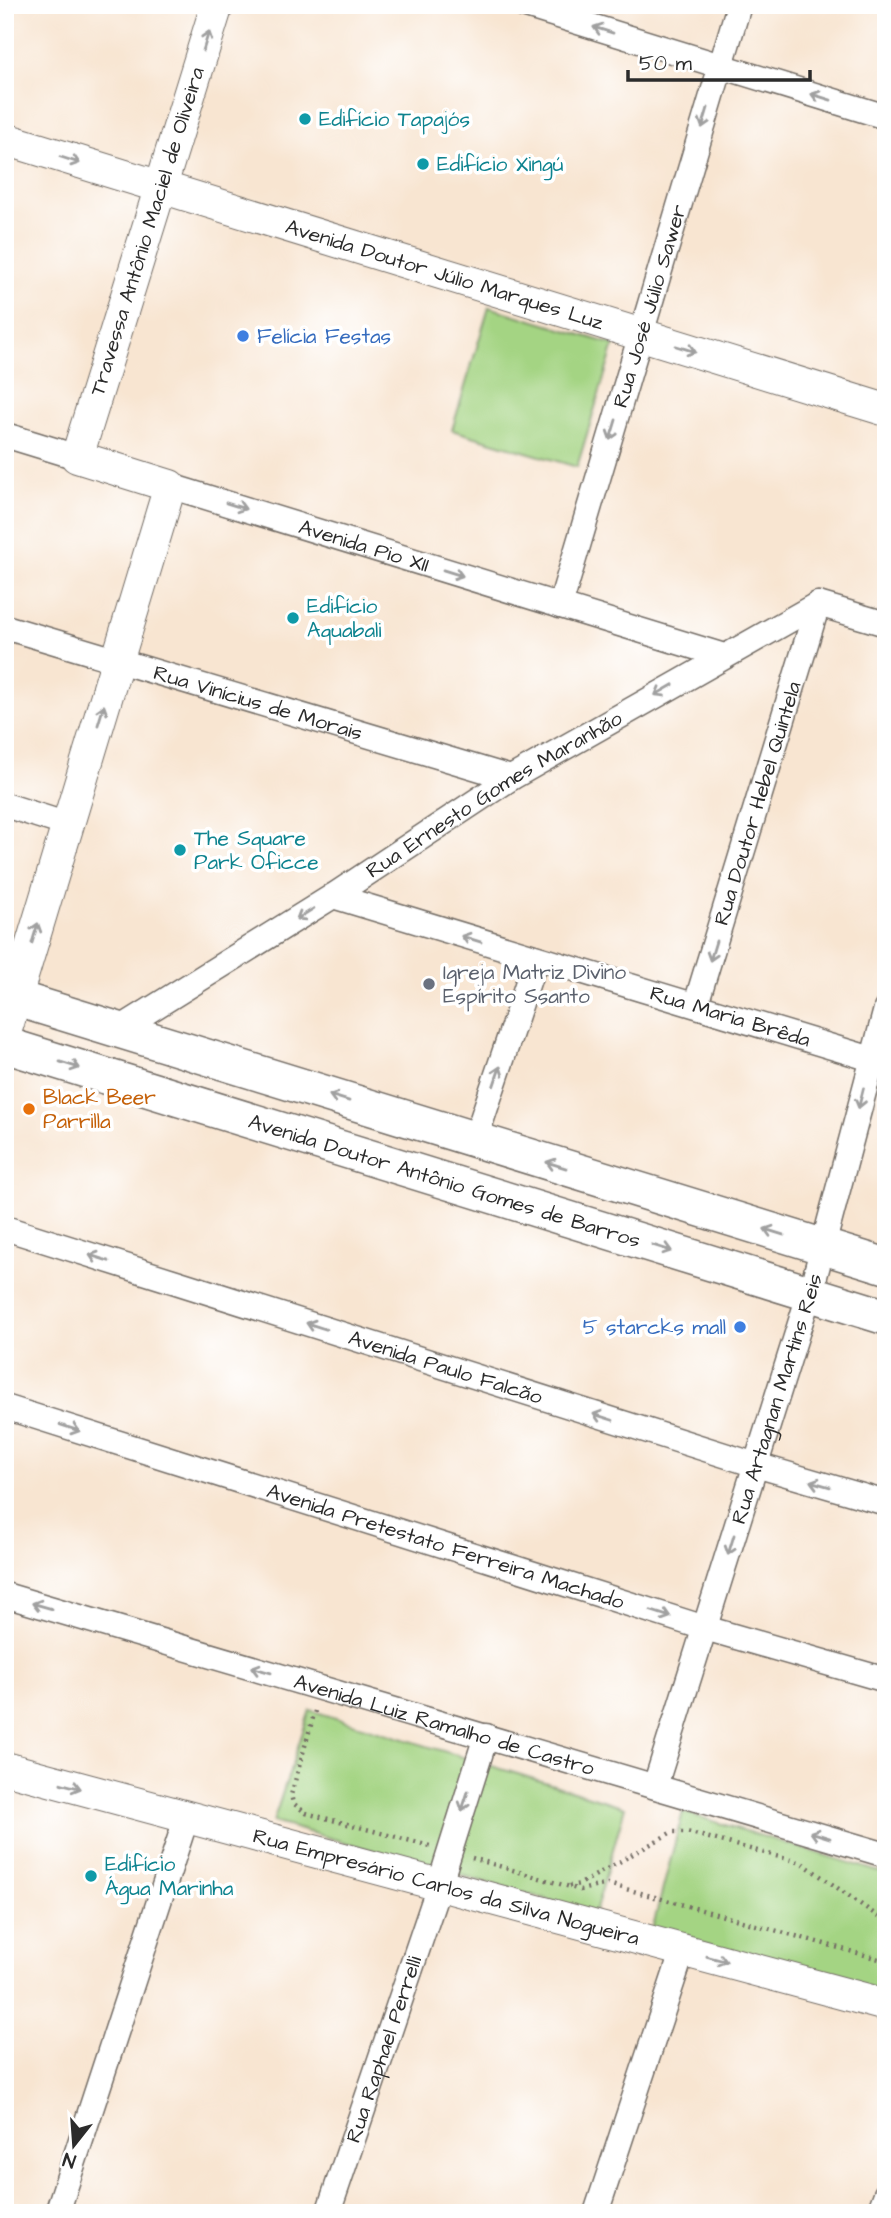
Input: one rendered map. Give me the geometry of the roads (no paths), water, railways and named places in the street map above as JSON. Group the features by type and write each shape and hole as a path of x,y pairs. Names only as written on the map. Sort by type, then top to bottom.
{"main road":[{"path":"10,997 886,1266"},
{"name":"Avenida Doutor Antônio Gomes de Barros","path":"5,1045 886,1317"}],"street":[{"name":"Travessa Antônio Maciel de Oliveira","path":"77,457 217,5"},
{"path":"523,5 886,117"},
{"name":"Rua José Júlio Sawer","path":"561,606 739,5"},
{"name":"Avenida Doutor Júlio Marques Luz","path":"5,139 160,189 886,410"},
{"name":"Avenida Pio XII","path":"5,435 724,656"},
{"path":"5,1033 10,997 68,825 170,486"},
{"path":"818,604 886,624"},
{"name":"Rua Ernesto Gomes Maranhão","path":"118,1030 333,896 511,778 818,604"},
{"name":"Rua Doutor Hebel Quintela","path":"696,1004 818,604"},
{"name":"Rua Vinícius de Morais","path":"5,627 511,778"},
{"path":"5,805 68,825"},
{"name":"Rua Maria Brêda","path":"333,896 878,1061"},
{"path":"475,1140 536,958"},
{"name":"Rua Artagnan Martins Reis","path":"655,1786 810,1293 878,1061 886,1009"},
{"name":"Avenida Paulo Falcão","path":"5,1228 755,1465 886,1503"},
{"name":"Avenida Pretestato Ferreira Machado","path":"5,1407 705,1628 886,1680"},
{"name":"Avenida Luiz Ramalho de Castro","path":"5,1595 886,1855"},
{"name":"Rua Raphael Perrelli","path":"328,2213 440,1884 486,1736"},
{"name":"Rua Empresário Carlos da Silva Nogueira","path":"5,1769 886,2006"},
{"path":"57,2213 187,1816"},
{"path":"596,2213 683,1950"},
{"path":"879,2213 886,2194"}],"place":[{"name":"Edifício Tapajós","path":"305,119"},
{"name":"Edifício Xingú","path":"423,164"},
{"name":"Felícia Festas","path":"243,336"},
{"name":"Edifício Aquabali","path":"293,618"},
{"name":"The Square Park Oficce","path":"180,850"},
{"name":"Igreja Matriz Divino Espírito Ssanto","path":"429,984"},
{"name":"Black Beer Parrilla","path":"29,1109"},
{"name":"5 starcks mall","path":"740,1327"},
{"name":"Edifício Água Marinha","path":"91,1876"}]}
